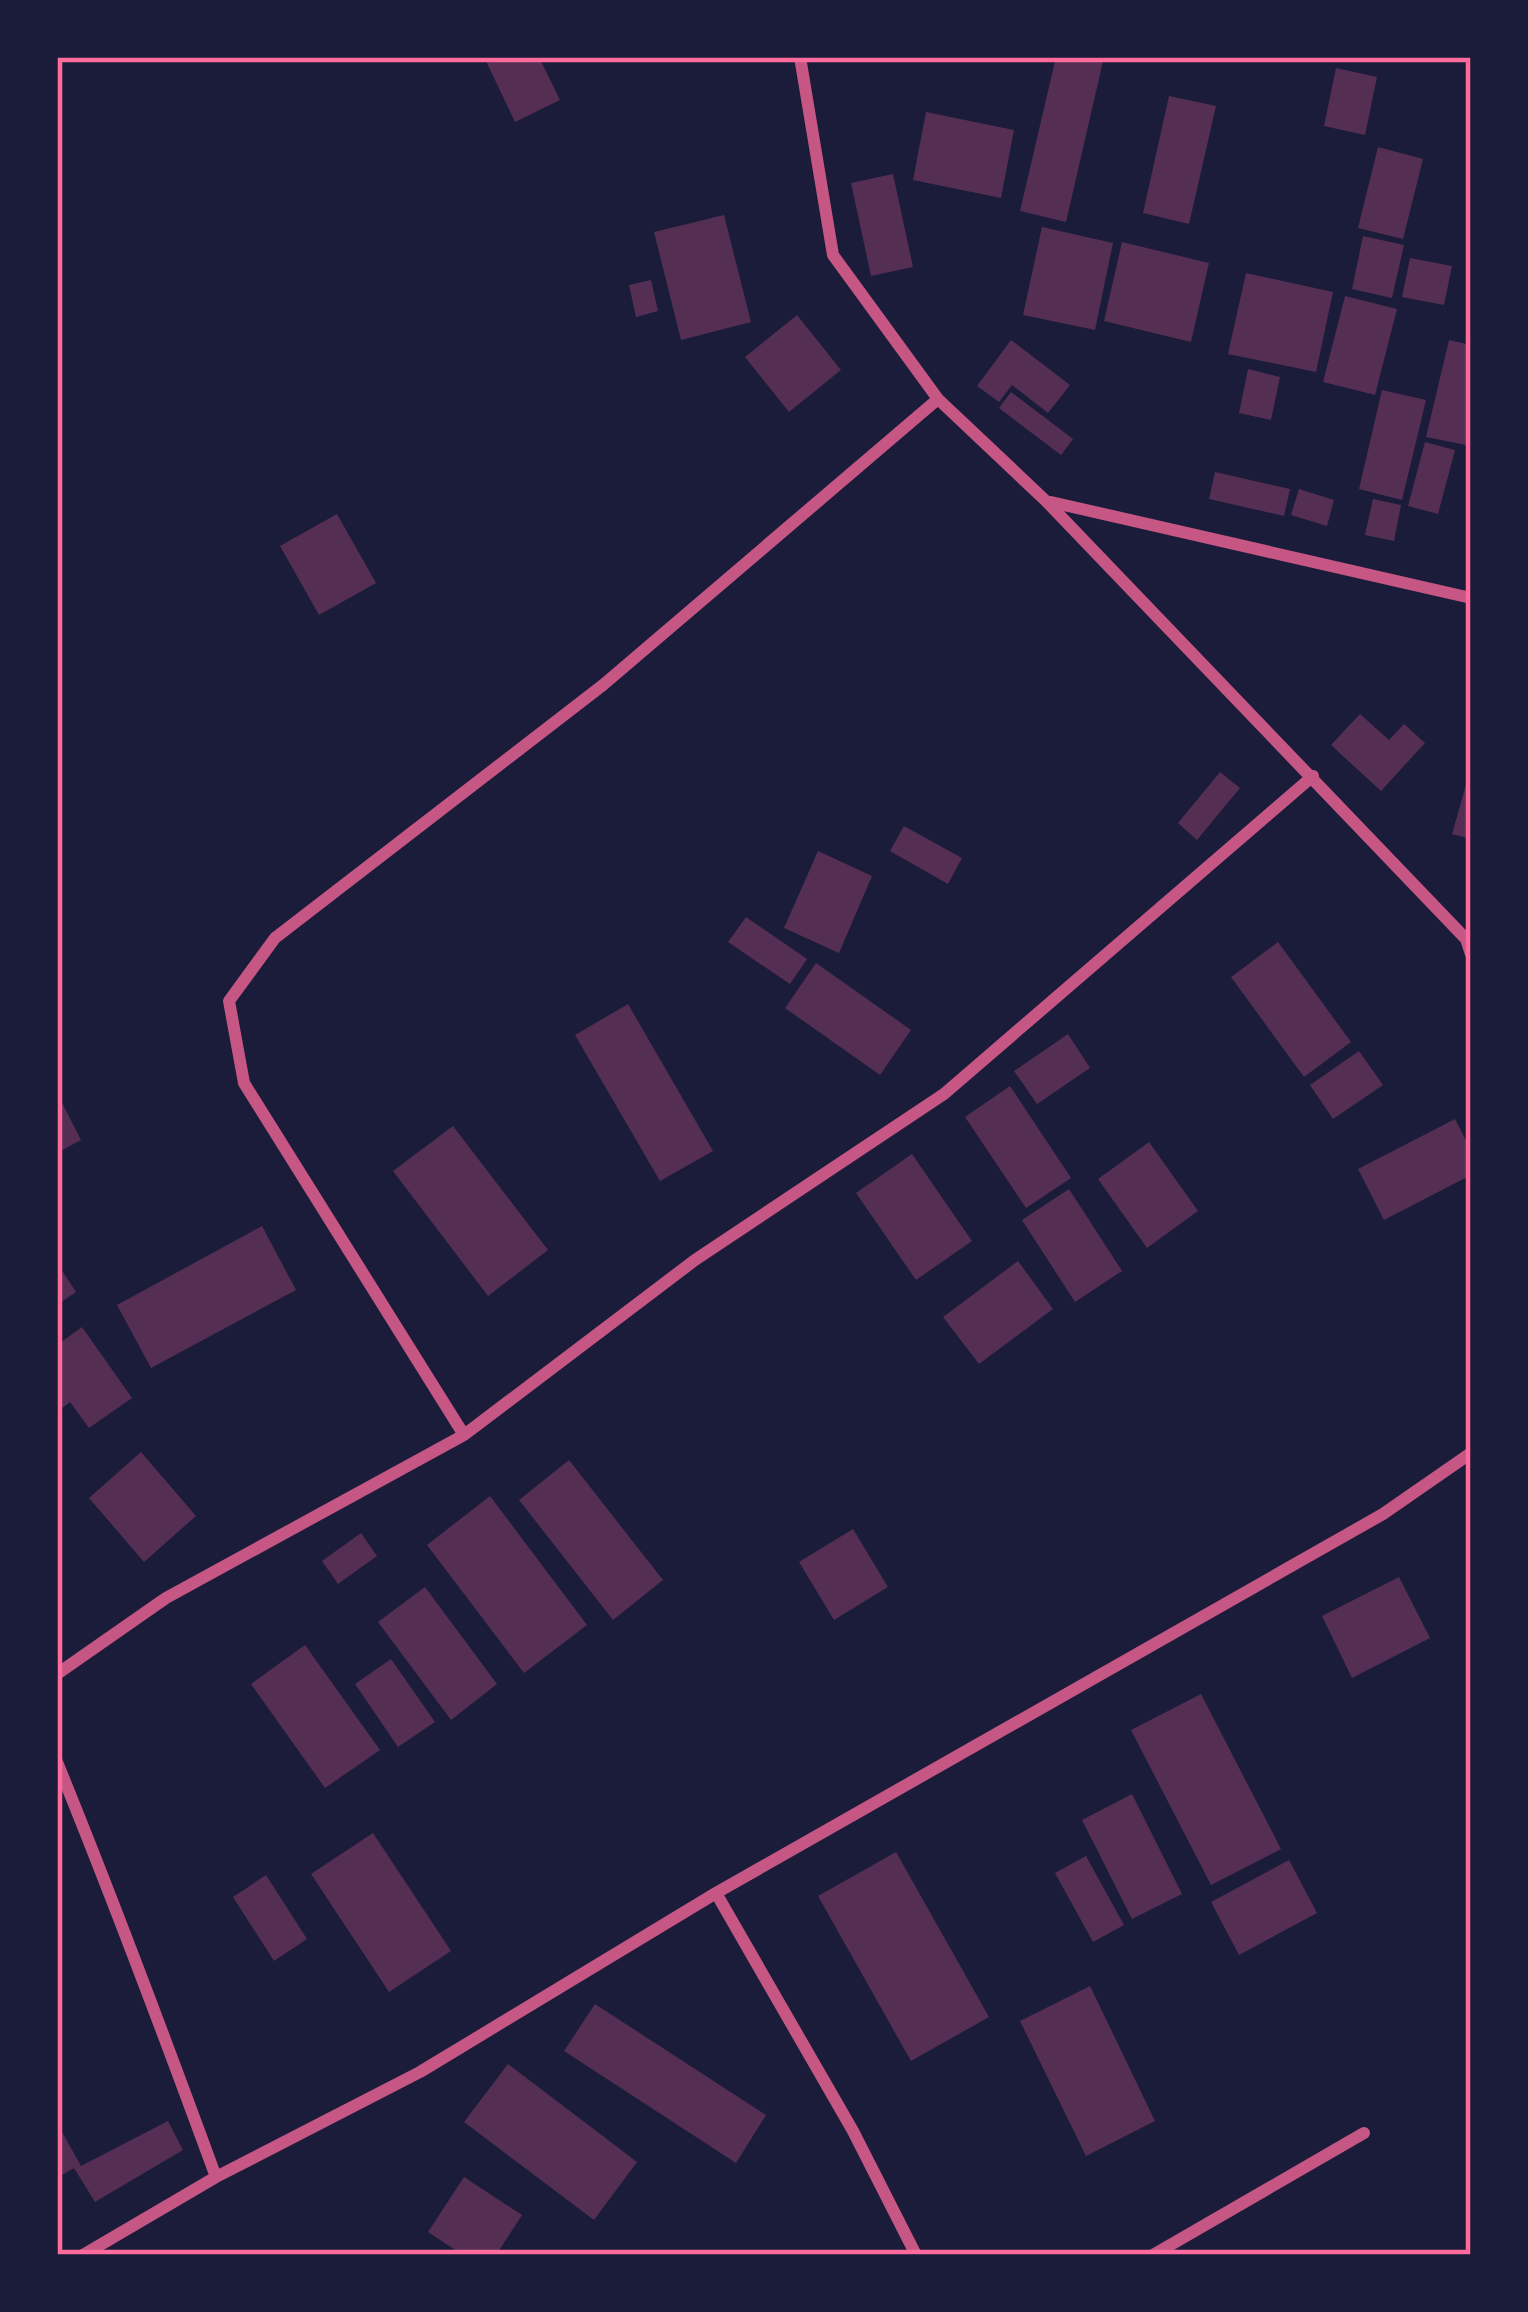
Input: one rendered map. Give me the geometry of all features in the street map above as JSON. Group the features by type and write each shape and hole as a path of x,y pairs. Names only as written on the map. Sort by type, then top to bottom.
{"street":[{"path":"800,57 833,255 938,400 1047,502 1313,776 1466,939 1471,954"},
{"path":"464,1435 244,1083 229,1001 275,938 603,685 938,400"},
{"path":"1047,502 1471,598"},
{"path":"57,1674 166,1598 464,1435 695,1260 944,1094 1313,776"},
{"path":"83,2255 216,2177 420,2072 716,1893 1383,1514 1471,1454"},
{"path":"57,1762 121,1911 216,2177"},
{"path":"716,1893 853,2131 916,2255"},
{"path":"1153,2255 1364,2133"}],"building":[{"path":"484,57 539,57 560,100 515,122"},
{"path":"1056,57 1104,57 1066,222 1020,211"},
{"path":"1336,68 1377,77 1365,135 1324,126"},
{"path":"1169,96 1216,106 1189,224 1143,213"},
{"path":"926,112 1014,130 1001,198 913,180"},
{"path":"1378,147 1423,159 1403,239 1358,228"},
{"path":"893,174 913,267 871,276 851,183"},
{"path":"724,215 751,322 681,340 654,232"},
{"path":"1042,227 1113,243 1095,330 1023,315"},
{"path":"1363,236 1404,245 1392,298 1352,289"},
{"path":"1122,242 1209,263 1191,342 1104,321"},
{"path":"1410,258 1452,266 1444,305 1402,297"},
{"path":"1246,273 1333,292 1316,372 1228,354"},
{"path":"651,280 658,311 636,317 629,285"},
{"path":"1345,296 1397,309 1375,395 1323,382"},
{"path":"797,315 841,370 789,412 745,357"},
{"path":"1011,340 1070,385 1048,413 1012,385 999,402 977,386"},
{"path":"1449,340 1471,345 1466,445 1426,437"},
{"path":"1248,369 1280,377 1271,420 1239,413"},
{"path":"1382,390 1426,400 1402,500 1359,489"},
{"path":"1011,392 1073,439 1061,455 999,408"},
{"path":"1425,442 1455,450 1438,514 1408,506"},
{"path":"1215,472 1290,489 1284,516 1209,499"},
{"path":"1299,489 1334,500 1327,526 1291,515"},
{"path":"1373,499 1401,505 1394,541 1365,535"},
{"path":"337,514 376,583 319,615 280,546"},
{"path":"1360,714 1389,740 1404,724 1425,743 1381,791 1331,745"},
{"path":"1471,767 1471,839 1452,834"},
{"path":"1220,772 1240,788 1197,840 1178,823"},
{"path":"904,826 962,858 948,884 890,851"},
{"path":"818,851 872,876 839,953 784,928"},
{"path":"746,917 807,959 790,984 728,942"},
{"path":"1278,942 1351,1042 1304,1077 1231,977"},
{"path":"816,963 911,1030 880,1075 785,1008"},
{"path":"628,1004 713,1151 660,1181 575,1035"},
{"path":"1068,1034 1090,1068 1037,1104 1014,1071"},
{"path":"1359,1051 1383,1085 1333,1119 1310,1085"},
{"path":"1010,1086 1071,1178 1026,1208 965,1117"},
{"path":"57,1093 81,1140 57,1153"},
{"path":"1455,1119 1471,1150 1471,1175 1384,1220 1358,1169"},
{"path":"453,1126 548,1250 488,1296 393,1171"},
{"path":"1149,1142 1198,1211 1147,1248 1098,1179"},
{"path":"912,1154 972,1241 916,1280 856,1193"},
{"path":"1069,1189 1122,1271 1075,1302 1022,1220"},
{"path":"262,1226 296,1290 151,1368 117,1305"},
{"path":"1018,1261 1053,1309 979,1364 943,1317"},
{"path":"57,1263 76,1292 57,1305"},
{"path":"82,1327 132,1398 89,1428 70,1402 57,1412 57,1345"},
{"path":"141,1452 196,1516 144,1562 89,1498"},
{"path":"569,1460 663,1580 613,1620 519,1500"},
{"path":"490,1496 587,1625 524,1673 427,1545"},
{"path":"853,1529 888,1587 834,1620 799,1562"},
{"path":"361,1533 377,1556 338,1584 322,1561"},
{"path":"1399,1577 1430,1638 1352,1678 1322,1616"},
{"path":"425,1587 497,1684 451,1720 378,1622"},
{"path":"305,1645 380,1750 325,1788 251,1684"},
{"path":"391,1659 435,1722 398,1747 355,1684"},
{"path":"1201,1694 1281,1849 1211,1885 1131,1730"},
{"path":"1132,1794 1182,1894 1132,1919 1082,1820"},
{"path":"373,1833 451,1951 389,1992 311,1874"},
{"path":"896,1852 989,2017 911,2061 818,1896"},
{"path":"1086,1856 1124,1925 1093,1942 1055,1873"},
{"path":"1289,1860 1317,1913 1239,1955 1211,1902"},
{"path":"266,1875 307,1939 274,1961 233,1897"},
{"path":"1090,1986 1155,2121 1086,2156 1020,2021"},
{"path":"595,2004 766,2115 736,2163 564,2051"},
{"path":"508,2064 637,2162 594,2220 464,2122"},
{"path":"168,2121 183,2150 95,2202 74,2168 57,2178 57,2123 81,2166"},
{"path":"464,2177 522,2215 496,2255 463,2255 428,2232"}]}
